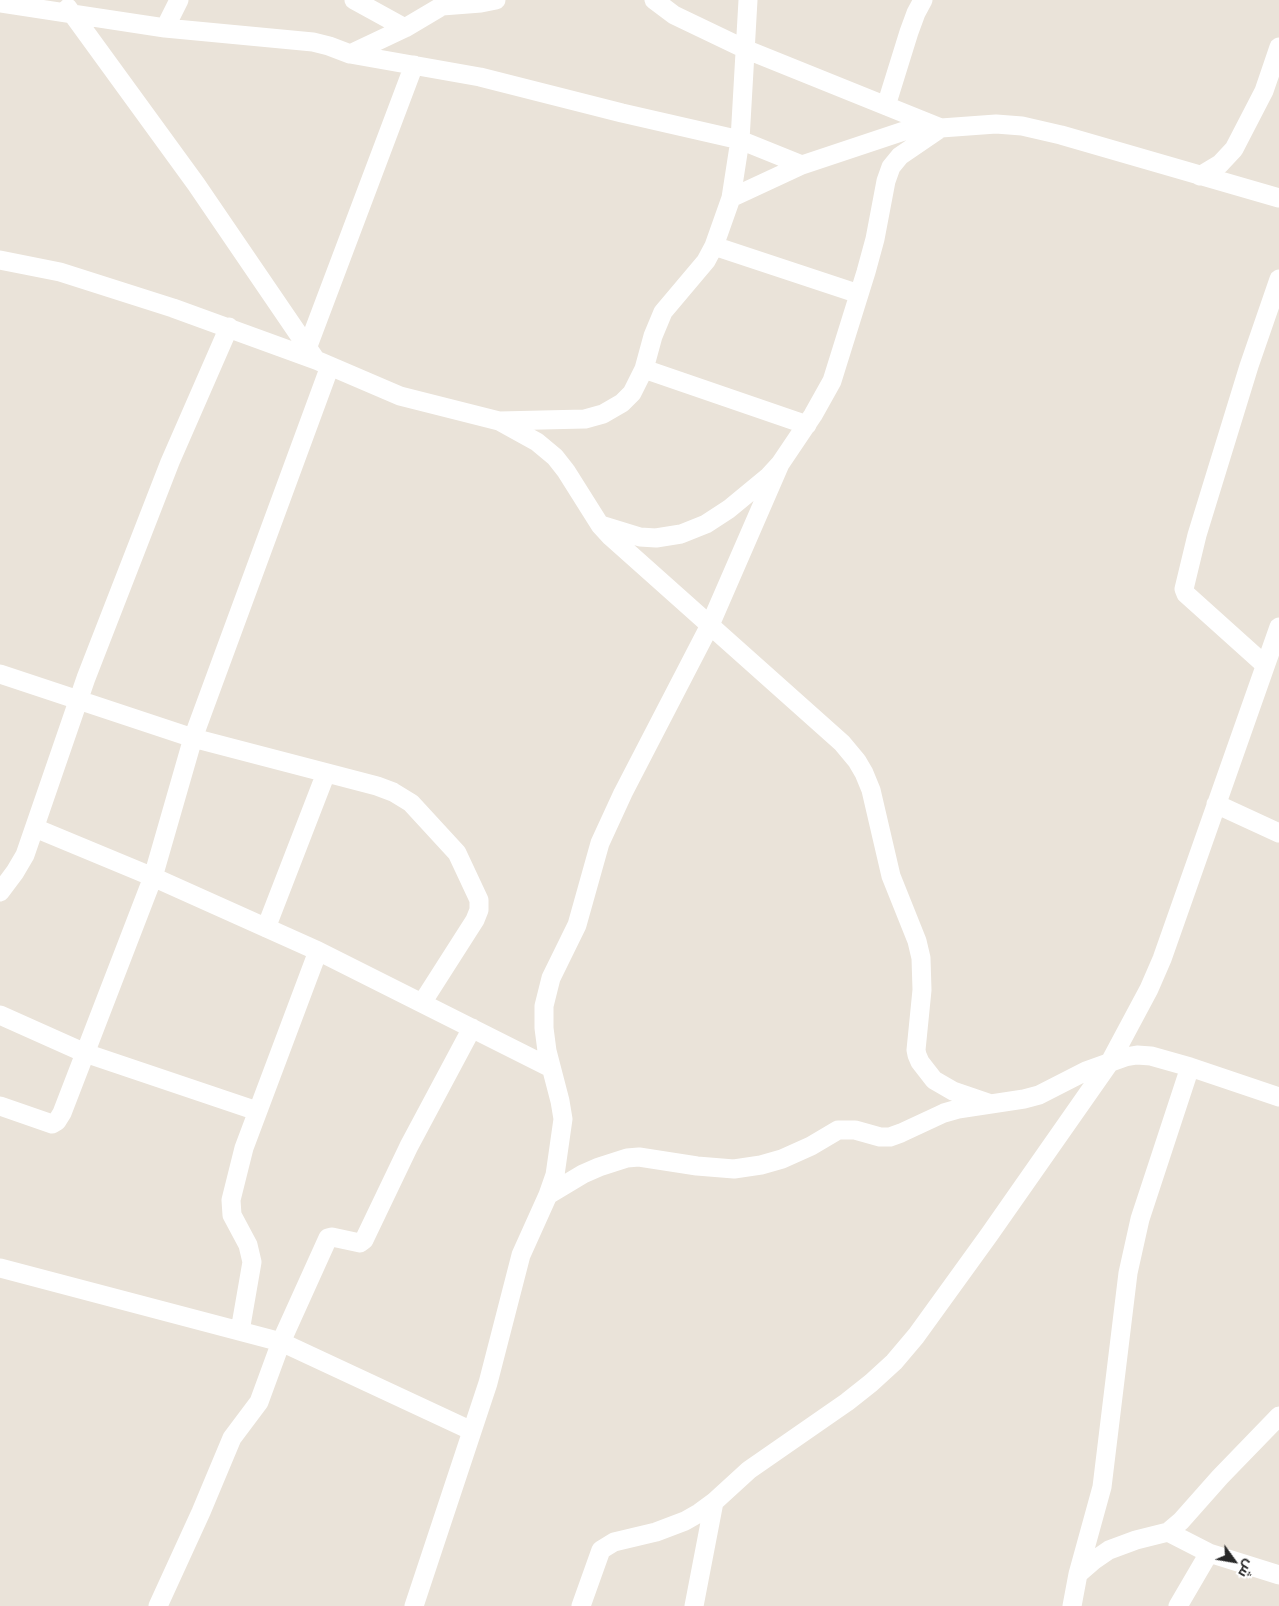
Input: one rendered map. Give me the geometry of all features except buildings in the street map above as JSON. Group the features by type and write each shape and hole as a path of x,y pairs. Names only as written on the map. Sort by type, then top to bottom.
{"street":[{"path":"165,28 179,0"},
{"path":"354,0 406,28"},
{"path":"350,54 406,28 442,3 481,3 496,0"},
{"path":"654,0 674,15 745,49 934,126"},
{"path":"0,260 60,272 229,327 318,358 400,396 500,421 585,419 603,414 632,393 644,369 653,336 663,312 706,261 714,246 731,198 740,140 748,0"},
{"path":"886,106 909,32 923,0"},
{"path":"0,3 68,7 165,28 313,42 350,54 480,77 622,113 740,140 802,165"},
{"path":"68,7 196,184 318,358"},
{"path":"1200,176 1220,164 1234,149 1264,91 1279,47"},
{"path":"0,1106 54,1124 62,1112 153,878 193,738 414,65"},
{"path":"731,198 802,165 934,126 996,124 1022,126 1061,135 1279,198"},
{"path":"600,525 640,537 656,538 681,534 706,524 729,509 769,476 780,464 832,381 875,239 886,181 891,167 900,156 934,126"},
{"path":"714,246 859,294"},
{"path":"1265,665 1186,594 1184,589 1203,516 1249,366 1279,279"},
{"path":"0,892 25,855 79,700 170,462 229,327"},
{"path":"644,369 806,424"},
{"path":"500,421 537,442 555,457 600,525 622,547 842,743 864,773 871,790 891,876 917,941 921,958 922,990 917,1055 934,1080 953,1091 991,1104"},
{"path":"414,1606 488,1382 521,1255 555,1175 563,1119 547,1051 544,1014 546,992 577,924 600,843 623,794 710,625 780,464"},
{"path":"581,1606 601,1550 614,1542 656,1532 685,1521 714,1502 749,1470 847,1402 894,1362 916,1336 1110,1062 1149,989 1162,959 1279,627"},
{"path":"0,674 193,738 377,786 393,792 411,803 457,853 479,900 479,910 475,920 422,1003"},
{"path":"266,928 326,773"},
{"path":"1216,804 1279,832"},
{"path":"35,828 318,951 551,1068"},
{"path":"240,1331 252,1262 248,1245 232,1215 231,1200 244,1148 318,951"},
{"path":"0,1016 85,1053 257,1111"},
{"path":"158,1606 232,1438 259,1402 282,1342 328,1238 332,1237 360,1243 364,1240 409,1146 472,1028"},
{"path":"548,1195 583,1174 627,1158 638,1157 697,1166 734,1169 761,1165 782,1159 811,1146 838,1130 855,1130 880,1137 890,1137 944,1113 958,1109 1024,1099 1038,1095 1086,1071 1125,1057 1150,1056 1190,1067 1279,1097"},
{"path":"1072,1606 1078,1574 1102,1488 1128,1272 1140,1219 1190,1067"},
{"path":"0,1268 282,1342 472,1431"},
{"path":"1078,1574 1109,1550 1136,1540 1168,1532 1181,1521 1220,1477 1279,1416"},
{"path":"694,1606 714,1502"},
{"path":"1168,1532 1209,1553 1279,1575"},
{"path":"1178,1606 1209,1553"}]}
